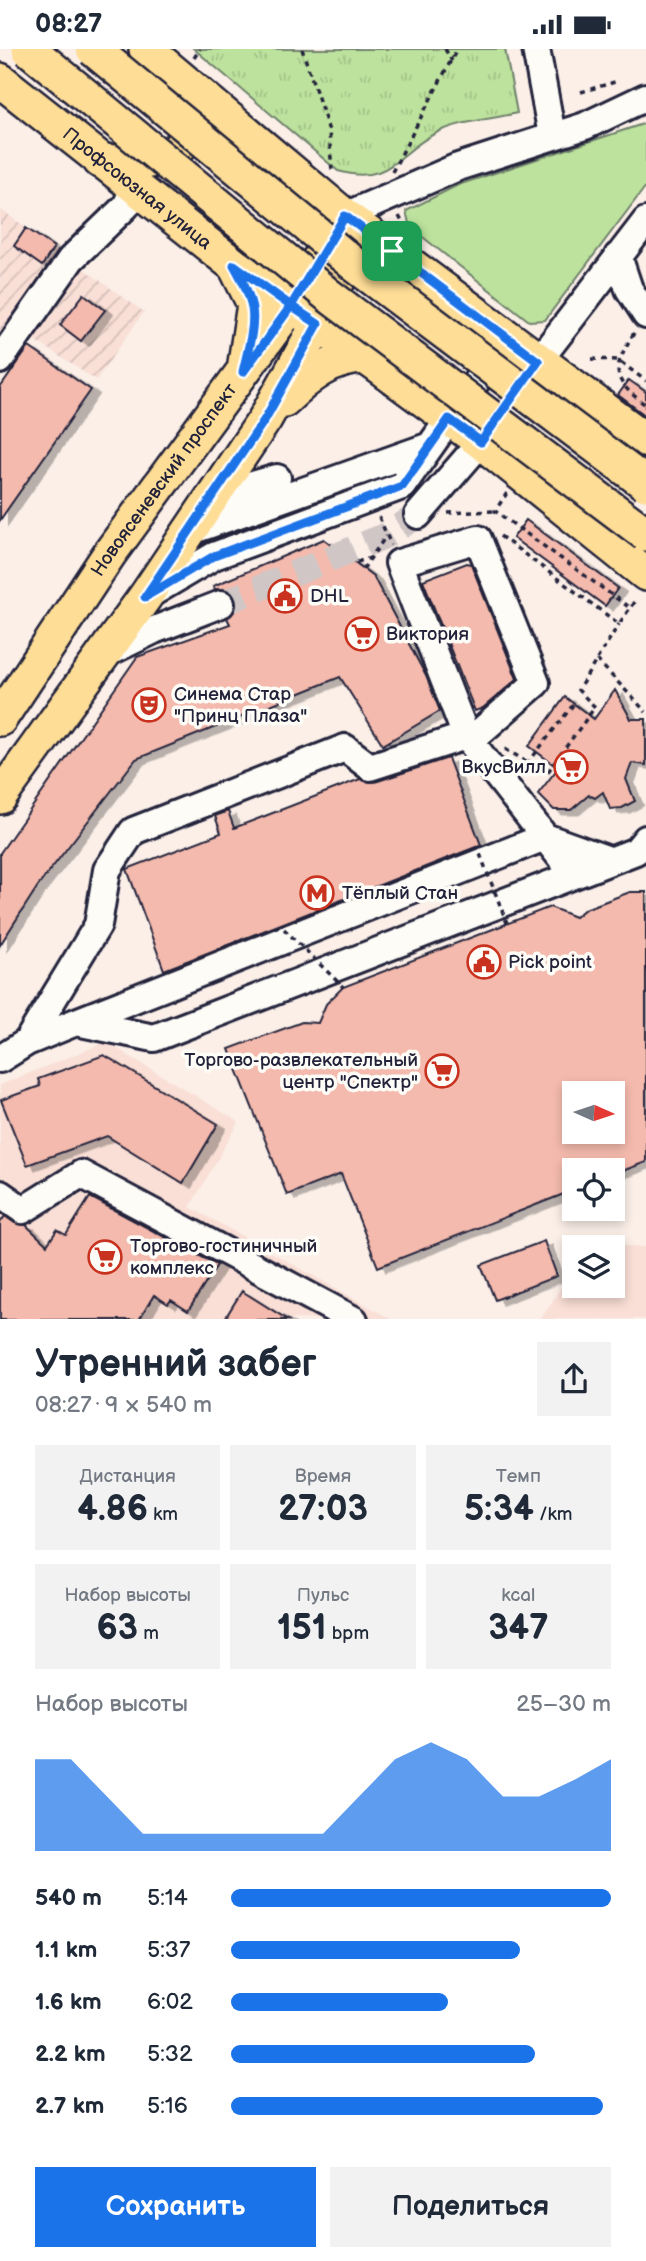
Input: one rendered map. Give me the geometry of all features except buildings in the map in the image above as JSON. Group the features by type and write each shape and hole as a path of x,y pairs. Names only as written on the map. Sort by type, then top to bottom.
{"main road":[{"name":"Профсоюзная улица","path":"29,49 328,295 639,567"},
{"path":"93,49 355,265 646,484"},
{"path":"100,161 145,164 170,156 184,137 186,115 177,89 151,53"},
{"path":"151,53 345,216 646,440"},
{"name":"Профсоюзная улица","path":"0,80 134,189 234,265 365,357 440,432 476,448 639,567"},
{"name":"Новоясеневский проспект","path":"0,797 145,597 265,419 345,216"},
{"path":"234,265 254,304 252,333 243,372"},
{"name":"Новоясеневский проспект","path":"0,719 110,553 243,372 305,315"},
{"path":"265,419 315,373 352,357 365,357"},
{"path":"476,448 538,361"}],"street":[{"path":"536,49 552,135"},
{"path":"345,216 458,167 585,126 646,97"},
{"path":"0,360 71,259 126,206 134,189"},
{"path":"538,361 646,221"},
{"path":"618,256 643,319"},
{"path":"145,597 214,556 402,486 482,373 488,347 484,320"},
{"path":"188,532 440,432"},
{"path":"418,515 476,448"},
{"path":"639,567 612,529 612,513 617,496 628,480 646,468"},
{"path":"212,497 277,478"},
{"path":"27,1042 98,925 107,870 133,831 345,748 370,767 472,735 536,683 478,539 399,563 472,735 573,873"},
{"path":"103,655 154,630 221,604"},
{"path":"0,1059 27,1042 76,1022 545,837 609,860"},
{"path":"76,1022 154,1038 573,873 636,851 646,839"},
{"path":"0,1194 23,1210 81,1174 354,1319"}],"path":[{"path":"194,58 200,49"},
{"path":"302,49 329,131 332,173"},
{"path":"445,49 452,61"},
{"path":"389,177 457,49"},
{"path":"581,92 618,81"},
{"path":"643,319 618,360 617,375 623,389 646,405"},
{"path":"592,359 618,360 646,381"},
{"path":"495,511 510,488"},
{"path":"418,515 495,511 630,608"},
{"path":"377,514 399,563"},
{"path":"496,533 619,624"},
{"path":"363,569 387,535"},
{"path":"357,562 372,557"},
{"path":"472,735 547,773 585,725 595,707 578,690 630,608 639,567"},
{"path":"597,659 646,712"},
{"path":"530,764 573,705"},
{"path":"562,752 567,755"},
{"path":"480,854 507,923"},
{"path":"284,929 343,988"}],"shaded area":[{"path":"0,209 144,312 96,380 28,336 0,375"},
{"path":"106,1042 239,1122 190,1207 391,1319 0,1319 0,1085"},
{"path":"625,1246 646,1247 646,1319 541,1319 562,1286 562,1298 625,1298"}],"green space":[{"path":"194,49 505,49 517,113 447,128 424,140 382,171 356,174 338,171"},
{"path":"646,123 646,186 545,320 529,321 410,227 406,211 458,185"}],"tunnel":[{"path":"221,604 387,535 418,515"}],"place":[{"name":"DHL","path":"285,596"},
{"name":"Виктория","path":"362,634"},
{"name":"Синема Стар \"Принц Плаза\"","path":"149,705"},
{"name":"ВкусВилл","path":"571,767"},
{"name":"Тёплый Стан","path":"317,893"},
{"name":"Pick point","path":"484,962"},
{"name":"Торгово-развлекательный центр \"Спектр\"","path":"442,1071"},
{"name":"Торгово-гостиничный комплекс","path":"105,1257"}],"route":[{"path":"392,251 345,216 291,306 234,265 254,304 252,333 243,372 291,306 318,324 265,419 145,597 214,556 402,486 449,419 481,442 538,361 392,251"}]}
